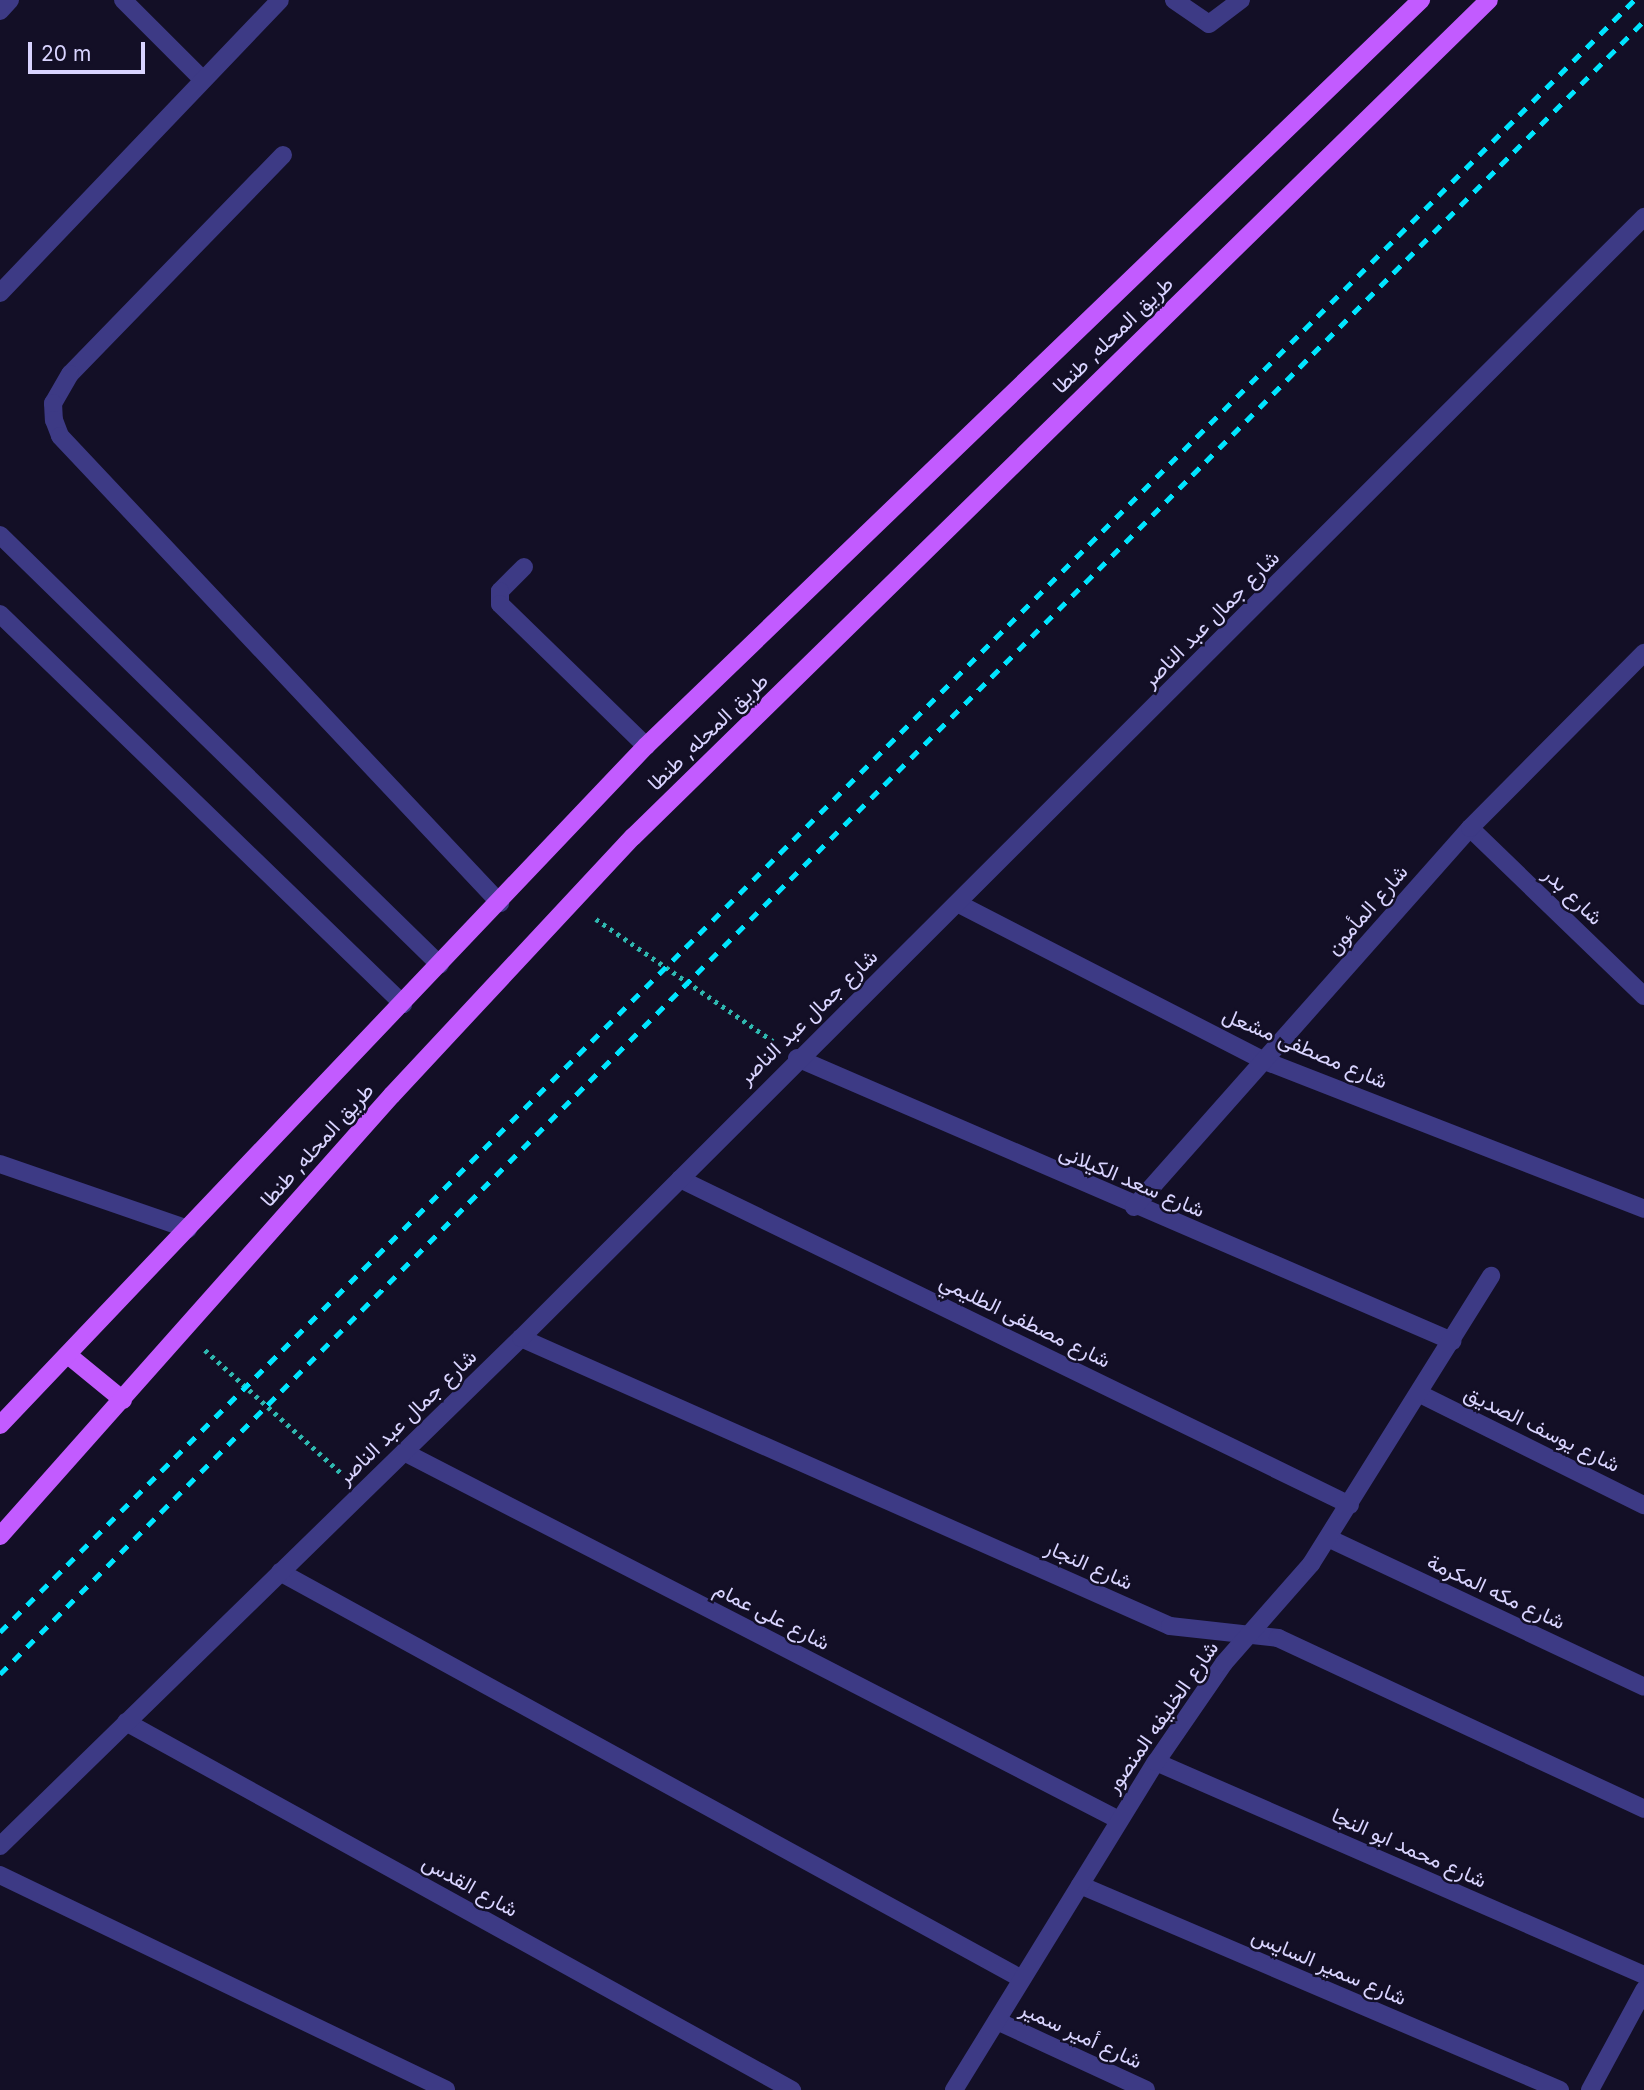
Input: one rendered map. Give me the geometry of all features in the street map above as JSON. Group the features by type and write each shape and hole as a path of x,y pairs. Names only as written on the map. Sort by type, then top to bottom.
{"main road":[{"name":"طريق المحله, طنطا","path":"0,1426 500,903 646,746 1421,0"},
{"name":"طريق المحله, طنطا","path":"0,1536 571,903 1489,0"},
{"path":"68,1355 123,1400"}],"street":[{"path":"0,11 10,0"},
{"path":"122,0 202,79"},
{"path":"0,293 280,0"},
{"path":"1174,0 1209,24 1241,0"},
{"path":"283,155 70,374 56,395 54,420 60,436 500,903"},
{"name":"شارع جمال عبد الناصر","path":"0,1846 521,1338 797,1058 959,904 1644,216"},
{"path":"0,534 440,965"},
{"path":"524,567 500,591 500,604 646,746"},
{"path":"0,614 403,1004"},
{"name":"شارع المأمون","path":"1134,1207 1470,828 1643,655"},
{"name":"شارع بدر","path":"1470,828 1644,996"},
{"name":"شارع مصطفى مشعل","path":"959,904 1265,1061 1644,1209"},
{"name":"شارع سعد الكيلانى","path":"797,1058 1134,1207 1452,1341"},
{"path":"0,1164 188,1229"},
{"name":"شارع مصطفى الطليمي","path":"680,1179 1350,1505"},
{"name":"شارع الخليفه المنصور","path":"954,2090 1156,1762 1328,1538 1491,1276"},
{"name":"شارع النجار","path":"521,1338 1170,1626 1278,1638 1644,1809"},
{"name":"شارع يوسف الصديق","path":"1420,1394 1644,1505"},
{"name":"شارع على عمام","path":"404,1452 1119,1820"},
{"name":"شارع مكه المكرمة","path":"1328,1538 1644,1687"},
{"path":"280,1572 1023,1979"},
{"name":"شارع القدس","path":"126,1722 792,2090"},
{"name":"شارع محمد ابو النجا","path":"1156,1762 1644,1975"},
{"path":"0,1875 446,2090"},
{"name":"شارع سمير السايس","path":"1080,1885 1560,2090"},
{"path":"1590,2090 1644,1990"},
{"name":"شارع أمير سمير","path":"997,2021 1146,2090"}],"path":[{"path":"571,903 797,1058"},
{"path":"184,1330 362,1492"}],"railway":[{"path":"0,1632 1634,0"},
{"path":"0,1674 1644,21"}]}
